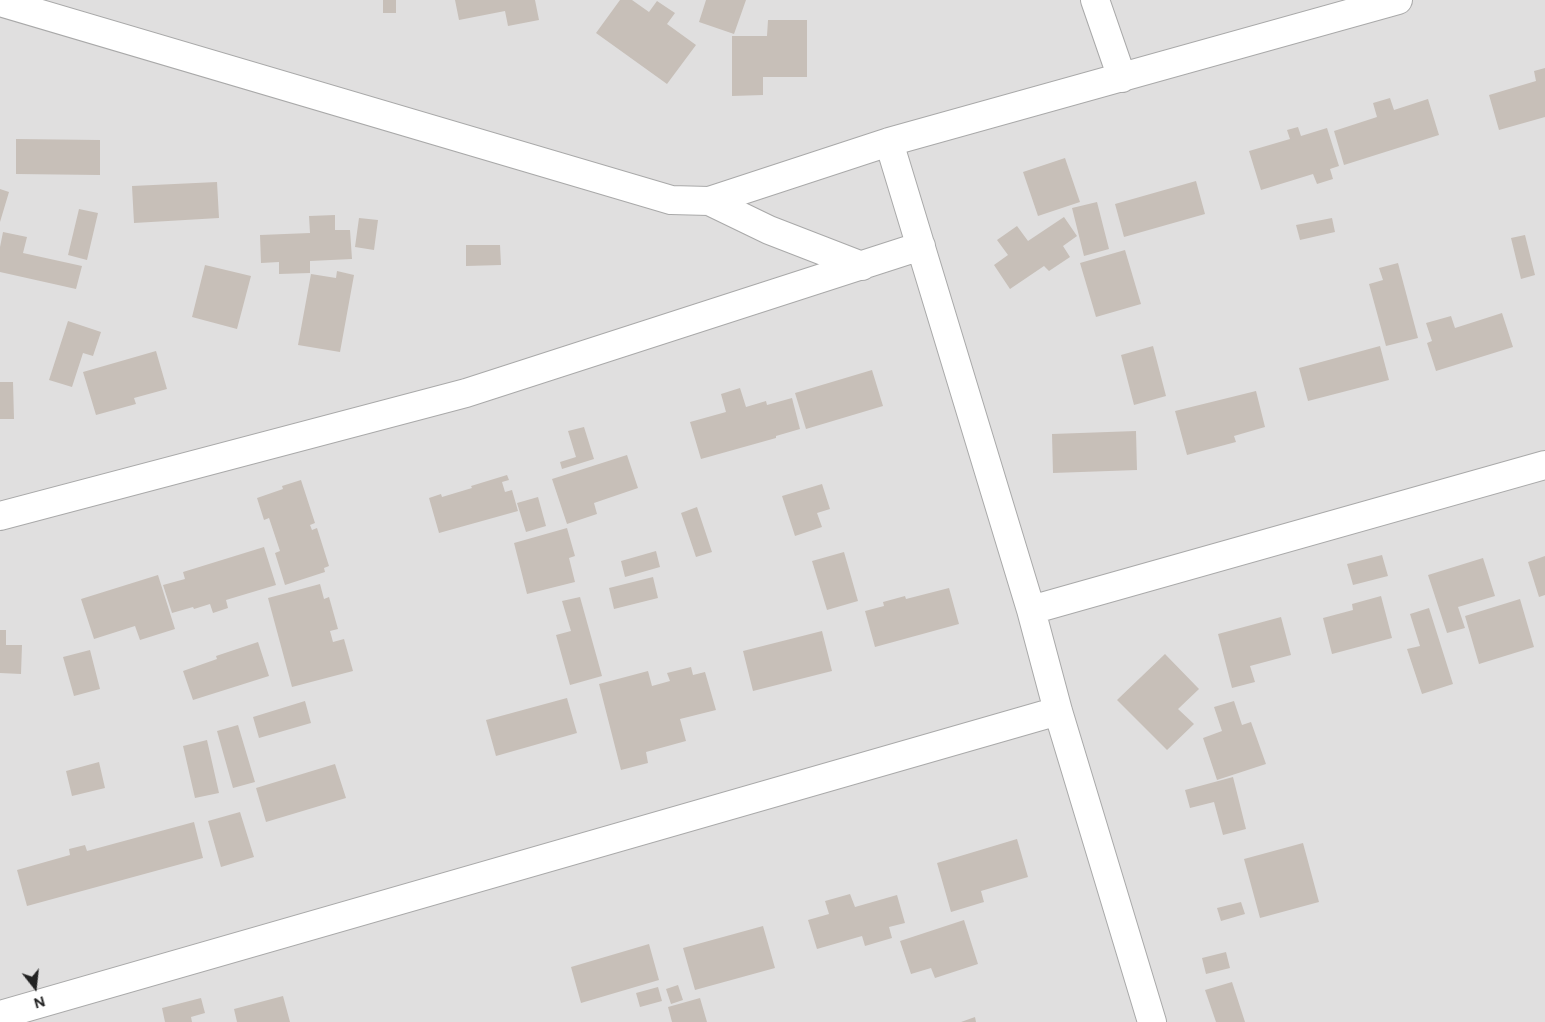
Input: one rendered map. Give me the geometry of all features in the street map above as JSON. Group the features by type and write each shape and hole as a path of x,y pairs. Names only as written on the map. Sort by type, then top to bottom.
{"street":[{"path":"1095,0 1122,78"},
{"path":"0,2 671,200 709,201 889,142 1398,0"},
{"path":"889,142 1152,1022"},
{"path":"709,201 769,230 862,266"},
{"path":"0,516 466,393 921,246"},
{"path":"1030,610 1545,465"},
{"path":"0,1015 1058,711"}],"shaded area":[{"path":"0,0 1545,0 1545,1022 0,1022"}],"building":[{"path":"383,0 396,0 396,13 383,13"},
{"path":"455,0 535,0 539,20 508,26 505,11 459,20"},
{"path":"620,0 632,0 649,12 657,1 675,13 667,24 696,45 667,84 596,33"},
{"path":"706,0 746,0 734,34 699,22"},
{"path":"768,20 807,20 807,77 763,77 763,95 732,96 732,36 767,36"},
{"path":"1545,68 1545,117 1499,130 1489,95 1536,81 1534,71"},
{"path":"1390,98 1394,110 1428,99 1439,135 1344,165 1334,131 1377,117 1373,103"},
{"path":"1298,127 1301,136 1327,128 1339,166 1330,169 1333,179 1317,184 1313,174 1261,190 1249,151 1290,139 1287,130"},
{"path":"16,139 100,140 100,175 16,174"},
{"path":"1065,158 1080,202 1038,216 1023,172"},
{"path":"1196,181 1205,214 1124,237 1115,204"},
{"path":"217,182 219,218 134,223 132,186"},
{"path":"0,189 9,192 0,222"},
{"path":"1097,202 1109,249 1084,256 1072,208"},
{"path":"79,209 98,213 87,260 68,255"},
{"path":"335,215 335,230 350,230 352,259 310,261 310,273 279,274 279,262 261,263 260,235 310,233 309,216"},
{"path":"1064,217 1077,236 1063,246 1070,257 1049,271 1044,266 1010,289 994,265 1008,255 997,240 1017,226 1028,241"},
{"path":"359,218 378,220 374,250 355,247"},
{"path":"1332,218 1335,232 1300,240 1296,225"},
{"path":"3,232 27,237 23,253 82,266 76,289 0,272 0,247"},
{"path":"1525,235 1535,275 1521,279 1511,238"},
{"path":"466,245 500,245 501,265 466,266"},
{"path":"1125,250 1141,304 1096,317 1080,263"},
{"path":"1398,263 1418,338 1386,346 1369,284 1383,280 1379,268"},
{"path":"205,265 251,276 237,329 192,317"},
{"path":"337,271 354,275 340,352 298,345 311,274 336,278"},
{"path":"1502,313 1513,347 1436,371 1427,343 1432,341 1426,323 1451,316 1455,328"},
{"path":"68,321 101,332 93,356 83,353 72,387 49,380"},
{"path":"1153,346 1166,396 1134,405 1121,355"},
{"path":"1380,346 1389,380 1308,401 1299,368"},
{"path":"156,351 167,389 134,398 136,404 96,415 83,372"},
{"path":"872,370 883,406 806,429 795,393"},
{"path":"0,382 13,382 14,419 0,419"},
{"path":"740,388 746,407 766,401 767,405 792,398 800,429 776,436 776,438 701,459 690,422 726,412 721,394"},
{"path":"1256,391 1265,427 1234,436 1236,442 1187,455 1175,411"},
{"path":"584,427 594,459 562,469 560,462 576,457 568,431"},
{"path":"1136,431 1137,470 1053,473 1052,434"},
{"path":"627,455 638,488 594,503 597,514 567,524 552,479"},
{"path":"507,475 509,480 502,482 505,492 512,490 518,511 439,533 429,498 441,494 442,497"},
{"path":"301,480 315,523 310,525 312,530 317,528 329,566 324,568 325,572 285,585 275,553 280,551 269,518 264,520 257,498 283,489 282,486"},
{"path":"822,484 830,509 817,513 822,527 795,536 782,496"},
{"path":"538,497 546,526 526,532 517,503"},
{"path":"697,507 712,552 696,557 681,513"},
{"path":"567,528 575,556 569,558 575,582 527,594 514,543"},
{"path":"264,547 276,585 226,600 228,608 213,613 210,604 172,613 163,585 185,579 183,572"},
{"path":"656,551 660,567 625,577 621,561"},
{"path":"844,552 858,601 827,610 812,561"},
{"path":"1382,555 1388,576 1353,585 1347,564"},
{"path":"1545,556 1545,595 1539,597 1528,562"},
{"path":"1483,558 1495,596 1458,607 1465,628 1447,633 1428,575"},
{"path":"158,575 175,629 140,640 135,626 94,639 81,599"},
{"path":"653,577 658,598 614,609 609,588"},
{"path":"320,584 324,599 329,597 338,629 330,631 333,642 344,639 353,671 292,687 268,598"},
{"path":"949,588 959,624 875,647 865,611 884,606 883,602 905,596 906,599"},
{"path":"1381,596 1392,638 1332,654 1323,618 1353,610 1352,604"},
{"path":"580,597 602,676 570,685 556,635 571,631 562,601"},
{"path":"1520,599 1534,647 1479,664 1465,616"},
{"path":"1429,608 1453,684 1422,694 1407,649 1420,646 1410,614"},
{"path":"1281,617 1291,655 1250,666 1255,682 1232,688 1218,634"},
{"path":"0,630 6,630 6,645 22,645 21,674 0,673"},
{"path":"822,631 832,671 753,691 743,651"},
{"path":"258,642 269,676 193,700 183,671 217,659 216,656"},
{"path":"90,650 100,689 74,696 63,657"},
{"path":"1165,654 1199,689 1178,709 1194,724 1167,750 1117,700"},
{"path":"691,667 693,675 705,672 716,710 680,719 686,741 646,752 648,763 621,770 599,684 648,671 652,686 670,681 667,673"},
{"path":"567,698 577,733 496,756 486,720"},
{"path":"305,701 311,723 259,738 253,717"},
{"path":"1234,701 1242,725 1251,722 1266,764 1217,780 1203,738 1222,731 1214,707"},
{"path":"238,725 255,782 233,788 217,731"},
{"path":"207,740 219,793 195,798 183,746"},
{"path":"99,762 105,788 72,796 66,771"},
{"path":"335,764 346,798 266,822 256,788"},
{"path":"1233,777 1246,829 1223,835 1214,802 1190,808 1185,790"},
{"path":"240,812 254,857 221,867 208,821"},
{"path":"194,822 203,858 27,906 17,870 70,855 69,849 85,845 87,851"},
{"path":"1017,839 1028,877 981,891 984,902 951,912 937,863"},
{"path":"1303,843 1319,902 1260,918 1244,859"},
{"path":"850,894 855,907 897,895 905,923 889,927 892,938 865,946 862,936 817,949 808,920 829,914 825,901"},
{"path":"1241,902 1245,914 1221,921 1217,908"},
{"path":"964,920 978,964 935,978 931,968 911,974 900,941"},
{"path":"763,926 775,968 695,990 683,948"},
{"path":"649,944 659,980 581,1003 571,967"},
{"path":"1226,952 1230,968 1206,974 1202,958"},
{"path":"1232,982 1245,1022 1216,1022 1205,990"},
{"path":"678,985 683,1000 671,1004 666,989"},
{"path":"658,987 662,1001 640,1007 636,993"},
{"path":"283,996 290,1022 237,1022 234,1009"},
{"path":"201,998 205,1013 191,1017 192,1022 165,1022 162,1008"},
{"path":"700,998 707,1022 672,1022 668,1007"},
{"path":"975,1017 976,1022 961,1022"}]}
